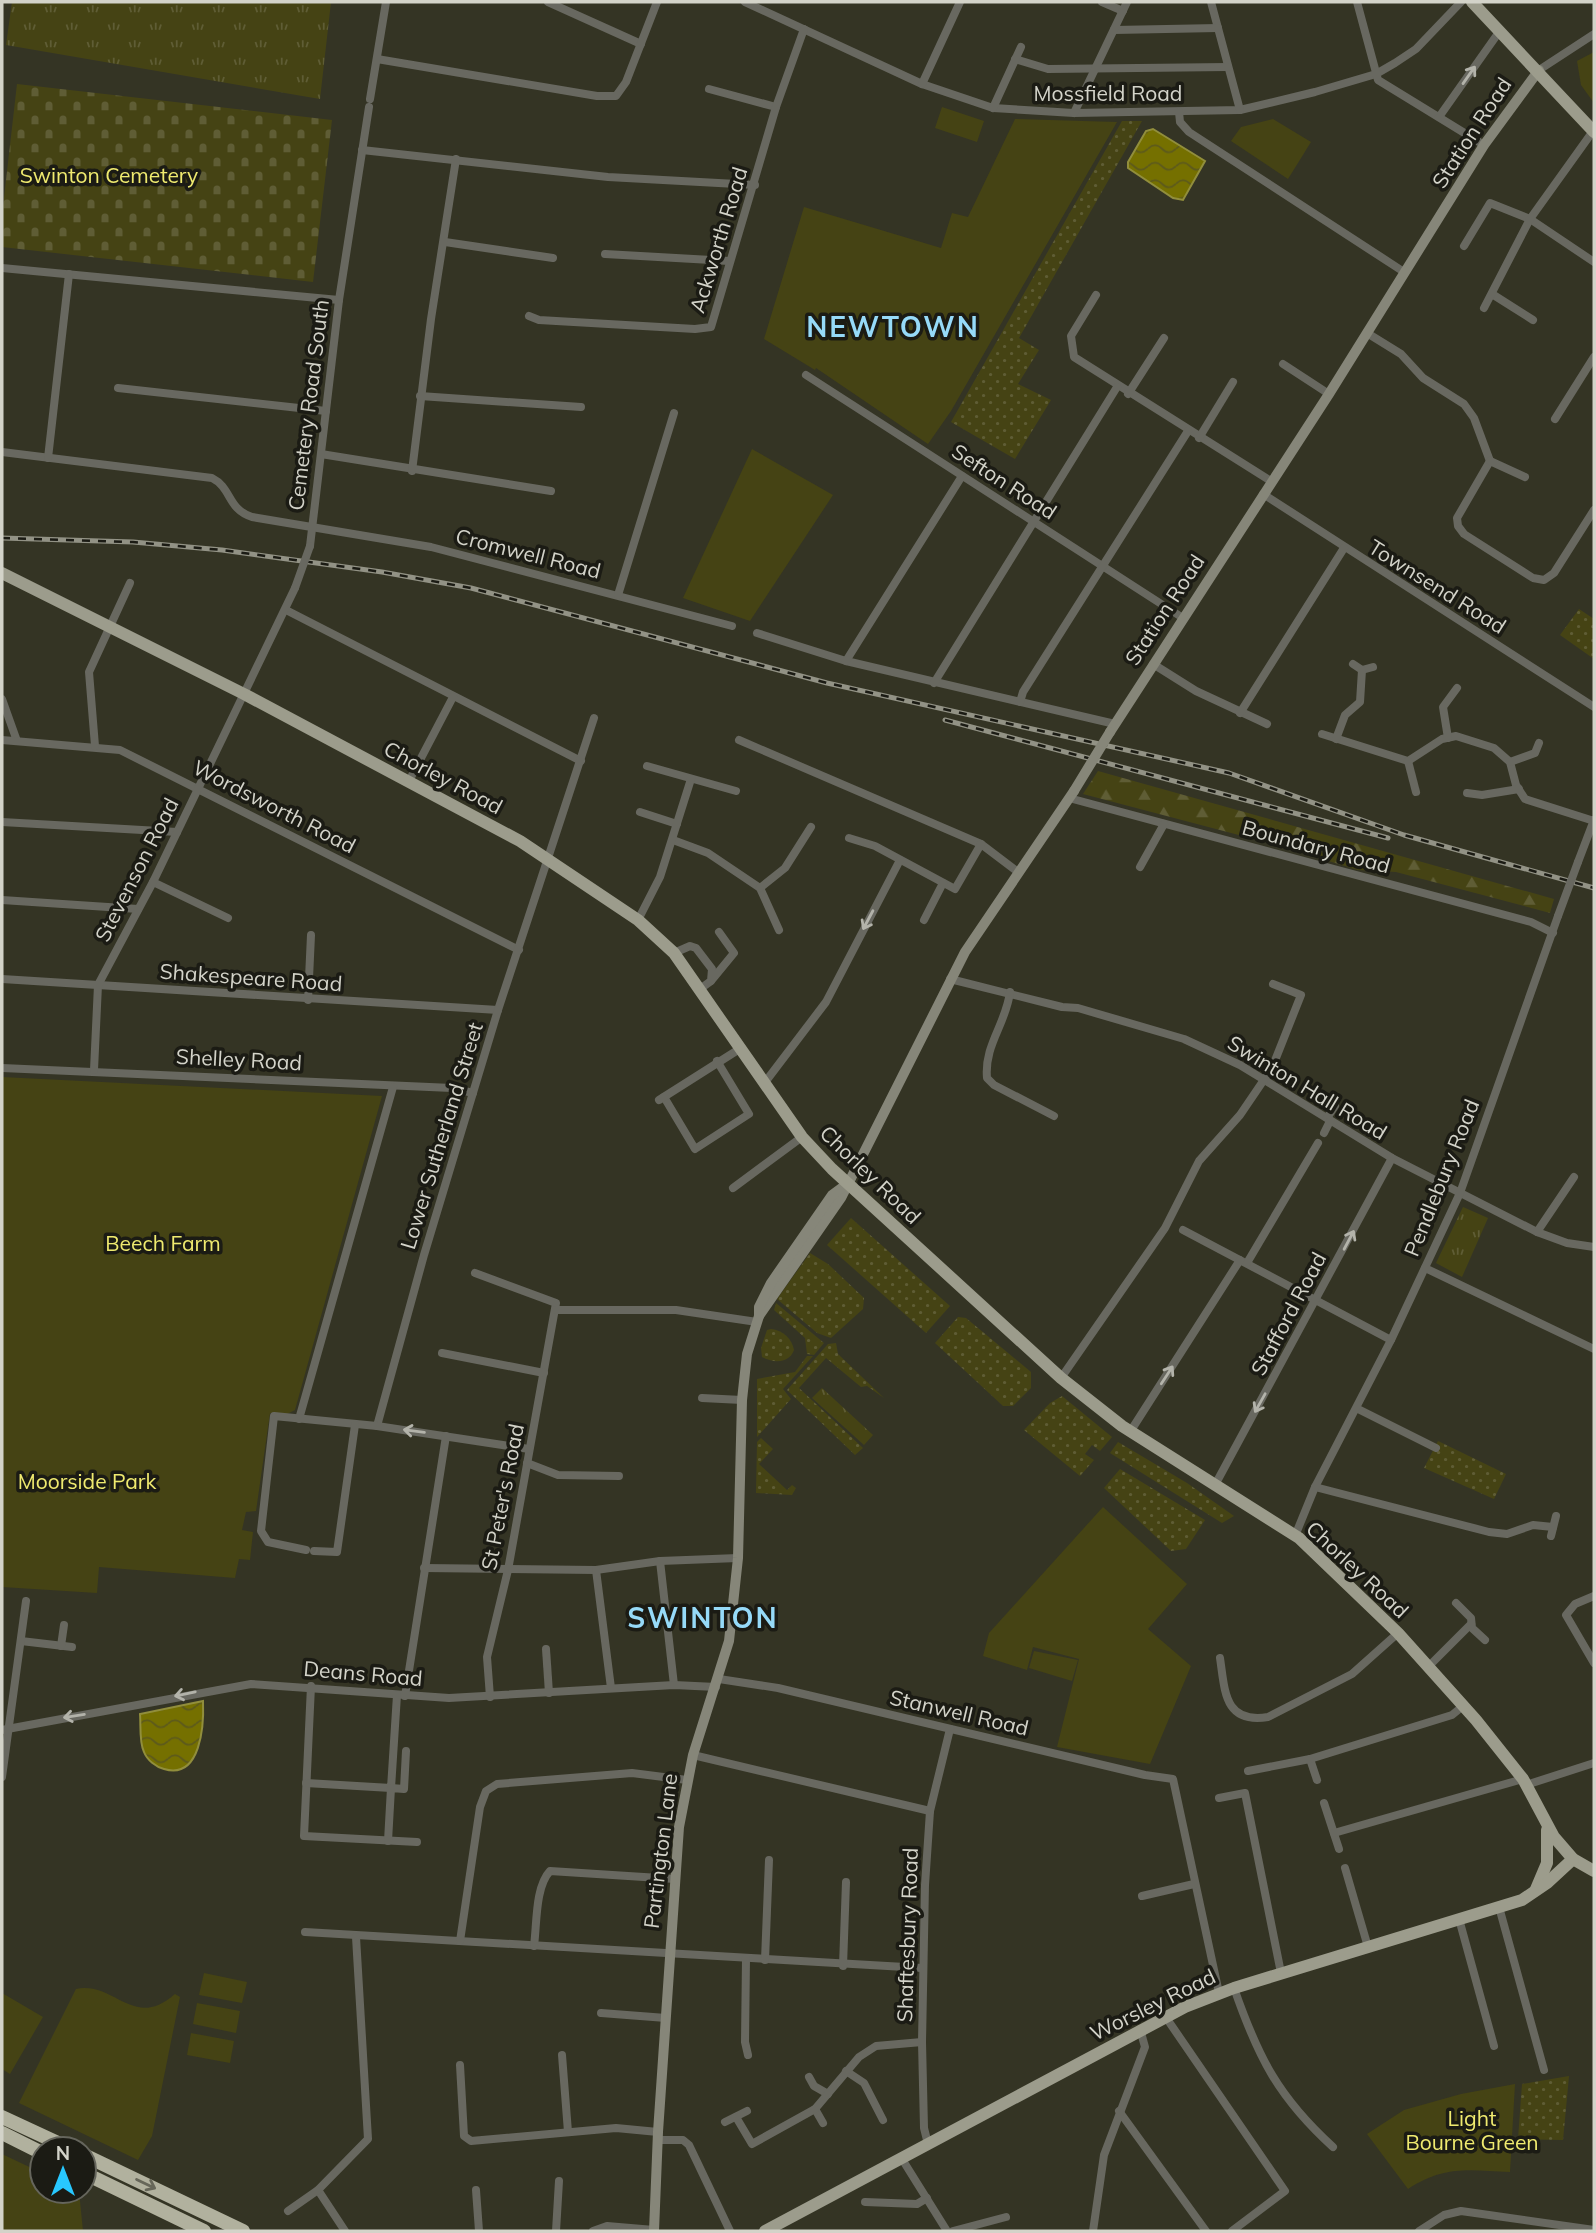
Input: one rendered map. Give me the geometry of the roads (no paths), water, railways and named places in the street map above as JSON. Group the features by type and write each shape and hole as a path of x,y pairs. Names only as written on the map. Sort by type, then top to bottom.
{"highway":[{"path":"2,2117 41,2135"},
{"path":"2,2133 28,2146"},
{"path":"98,2162 243,2231"},
{"path":"98,2180 204,2231"}],"main road":[{"path":"1472,2 1594,131"},
{"name":"Station Road","path":"847,1184 923,1040 950,979 1329,394 1484,145 1539,70"},
{"name":"Chorley Road","path":"2,573 244,694 409,781 548,858 638,920 706,985 741,1048 802,1137 847,1184 1061,1378 1130,1432 1295,1536 1398,1633 1463,1706 1524,1782 1547,1826 1573,1859"},
{"name":"Partington Lane","path":"654,2231 675,1879 687,1780 729,1642 738,1558 742,1400 747,1354 759,1307 771,1283 832,1195 847,1184"},
{"path":"1533,1894 1546,1870 1549,1844 1547,1826"},
{"path":"1573,1859 1594,1871"},
{"name":"Worsley Road","path":"765,2231 1165,2016 1234,1987 1499,1908 1533,1894 1573,1859"}],"street":[{"name":"Cemetery Road South","path":"244,694 286,610 310,546 339,300 386,2"},
{"path":"548,2 641,44"},
{"path":"377,58 597,96 616,96 626,82 657,2"},
{"name":"Mossfield Road","path":"745,2 922,84 993,108 1074,113 1240,110 1376,74 1416,49 1461,2"},
{"path":"922,84 960,2"},
{"path":"1102,2 1123,11"},
{"path":"1074,113 1092,70 1127,2"},
{"path":"1211,2 1240,110"},
{"path":"1357,2 1378,80 1484,145"},
{"path":"1114,30 1218,28"},
{"name":"Ackworth Road","path":"529,316 538,320 708,330 714,321 729,261 755,185 776,107 804,29"},
{"path":"1439,117 1500,32"},
{"path":"1539,70 1594,34"},
{"path":"993,108 1021,47"},
{"path":"1015,60 1048,69 1228,67"},
{"path":"709,89 776,107"},
{"path":"1179,113 1180,122 1189,132 1404,272"},
{"path":"1484,307 1531,219 1594,131"},
{"path":"362,150 608,177 755,185"},
{"path":"412,471 420,396 456,159"},
{"path":"1464,246 1490,203 1531,219 1594,261"},
{"path":"445,242 553,258"},
{"path":"605,254 729,261"},
{"path":"2,268 339,300"},
{"path":"48,458 69,274"},
{"path":"1492,294 1534,320"},
{"path":"1096,295 1073,330 1071,351 1074,357 1128,394 1271,481"},
{"path":"1367,333 1401,354 1423,378 1464,404 1474,418 1490,461 1525,477"},
{"path":"1128,394 1164,338"},
{"path":"1555,419 1594,357"},
{"path":"1283,364 1329,394"},
{"name":"Sefton Road","path":"806,375 1183,618"},
{"path":"1199,438 1233,382"},
{"path":"934,683 1118,387"},
{"path":"118,388 326,411"},
{"path":"420,396 581,407"},
{"path":"618,595 674,413"},
{"path":"1020,702 1023,692 1188,431"},
{"name":"Cromwell Road","path":"2,452 212,478 220,482 240,513 431,547 732,626"},
{"path":"321,454 412,471 551,491"},
{"path":"1490,461 1457,518 1458,526 1464,534 1533,578 1544,580 1555,573 1594,510"},
{"path":"846,661 962,476"},
{"name":"Townsend Road","path":"1263,494 1594,707"},
{"path":"1240,713 1344,548"},
{"path":"94,746 88,679 130,583"},
{"path":"286,610 581,761"},
{"path":"757,633 846,661 1020,702 1113,728"},
{"path":"1153,664 1196,691 1267,724"},
{"path":"1353,664 1362,670 1373,667"},
{"path":"1336,738 1345,715 1360,702 1362,670"},
{"path":"1448,738 1443,708 1457,688"},
{"name":"Stevenson Road","path":"94,1070 98,985 153,882 244,694"},
{"path":"409,781 453,697"},
{"path":"2,699 17,741"},
{"name":"Lower Sutherland Street","path":"377,1426 424,1255 498,1010 594,719"},
{"path":"1322,734 1408,761 1456,736 1494,748 1510,762 1518,789 1525,799 1594,821"},
{"name":"Wordsworth Road","path":"2,740 120,750 519,950"},
{"path":"739,740 981,844 1018,872"},
{"path":"1510,762 1535,753 1539,743"},
{"path":"1408,761 1416,792"},
{"path":"647,766 736,791"},
{"path":"638,920 660,877 691,779"},
{"path":"1466,793 1482,794 1518,789"},
{"name":"Boundary Road","path":"1071,795 1164,824 1531,922 1553,933"},
{"path":"640,812 677,824"},
{"name":"Pendlebury Road","path":"1295,1536 1315,1487 1358,1409 1460,1193 1594,821"},
{"path":"2,822 177,832"},
{"path":"1140,867 1164,824"},
{"path":"760,888 785,868 811,827"},
{"path":"849,838 867,842 954,889 981,844"},
{"path":"673,840 708,853 760,888 779,930"},
{"path":"766,1081 826,1002 900,860"},
{"path":"153,882 228,918"},
{"path":"924,920 943,883"},
{"path":"2,900 138,909"},
{"path":"706,985 734,953 719,932"},
{"path":"308,1000 311,935"},
{"path":"674,953 690,946 696,948 712,969 706,985"},
{"name":"Shakespeare Road","path":"2,979 498,1010"},
{"name":"Swinton Hall Road","path":"950,979 1125,1020 1184,1040 1240,1065 1391,1158 1537,1232 1567,1243 1594,1247"},
{"path":"1061,1378 1165,1228 1199,1161 1240,1115 1272,1068 1301,995 1273,984"},
{"path":"1010,992 1004,1022 987,1058 987,1078 1054,1116"},
{"path":"718,1061 749,1114 695,1149 662,1098 718,1061 741,1048"},
{"name":"Shelley Road","path":"2,1068 452,1088 473,1093"},
{"path":"299,1419 393,1087"},
{"path":"1324,1132 1335,1106"},
{"path":"733,1188 802,1137"},
{"path":"1130,1432 1318,1143"},
{"name":"Stafford Road","path":"1216,1485 1391,1158"},
{"path":"1537,1232 1574,1177"},
{"path":"1183,1230 1391,1340"},
{"path":"1425,1268 1594,1349"},
{"path":"475,1273 556,1306 693,1311 758,1319"},
{"name":"St Peter's Road","path":"490,1697 487,1657 508,1570 556,1306"},
{"path":"442,1353 544,1373"},
{"path":"702,1398 742,1400"},
{"path":"1358,1409 1436,1448"},
{"path":"355,1425 337,1552 268,1542 261,1531 274,1416 377,1426 529,1449"},
{"path":"388,1841 393,1760 401,1696 446,1436"},
{"path":"527,1462 558,1475 619,1476"},
{"path":"1315,1487 1489,1531 1507,1534 1534,1525 1553,1527"},
{"path":"1551,1536 1556,1517"},
{"path":"424,1568 596,1570 660,1561 738,1558"},
{"path":"660,1561 674,1685"},
{"path":"596,1570 611,1688"},
{"path":"1594,1596 1575,1605 1566,1615 1594,1663"},
{"path":"2,1777 6,1729 26,1601"},
{"path":"1455,1603 1471,1618 1471,1623 1485,1640"},
{"path":"1428,1667 1471,1623"},
{"path":"61,1646 64,1626"},
{"path":"1220,1658 1226,1700 1236,1714 1257,1719 1268,1717 1352,1674 1398,1633"},
{"path":"21,1641 72,1647"},
{"path":"546,1649 550,1693"},
{"name":"Deans Road","path":"6,1729 242,1685 311,1686 401,1696 490,1697 717,1683"},
{"name":"Stanwell Road","path":"717,1683 778,1688 1145,1775 1173,1779 1194,1884"},
{"path":"311,1686 304,1836 417,1842"},
{"path":"1248,1771 1310,1759 1452,1715 1463,1706"},
{"name":"Shaftesbury Road","path":"928,2144 924,2128 922,1968 930,1811 950,1729"},
{"path":"306,1783 404,1789 407,1751"},
{"path":"693,1755 930,1811"},
{"path":"1310,1759 1317,1780"},
{"path":"393,1760 406,1761"},
{"path":"1334,1833 1594,1763"},
{"path":"460,1941 480,1807 486,1791 497,1784 632,1773 687,1780"},
{"path":"1219,1798 1245,1793 1281,1973"},
{"path":"1324,1803 1339,1849"},
{"path":"765,1960 769,1860"},
{"path":"1345,1868 1368,1947"},
{"path":"534,1946 541,1893 545,1877 550,1871 675,1879"},
{"path":"843,1966 846,1882"},
{"path":"1142,1896 1194,1884 1219,1993"},
{"path":"1499,1908 1544,2070"},
{"path":"1459,1919 1494,2046"},
{"path":"305,1932 843,1966 922,1968"},
{"path":"288,2211 318,2190 368,2139 356,1937"},
{"path":"746,1958 748,2056"},
{"path":"1234,1987 1268,2071 1299,2116 1332,2147"},
{"path":"601,2013 666,2018"},
{"path":"1165,2016 1285,2191 1232,2231"},
{"path":"1093,2231 1101,2169 1119,2111 1145,2047 1140,2029"},
{"path":"736,2116 752,2144 816,2109 859,2057 876,2046 922,2042"},
{"path":"562,2055 568,2132"},
{"path":"460,2065 464,2136 467,2140 615,2129 683,2140 689,2145 730,2231"},
{"path":"846,2071 864,2083 883,2120"},
{"path":"808,2077 814,2086 828,2094"},
{"path":"816,2109 823,2123"},
{"path":"725,2122 747,2111"},
{"path":"1119,2111 1206,2231"},
{"path":"902,2159 947,2231"},
{"path":"556,2231 559,2181"},
{"path":"318,2190 345,2231"},
{"path":"476,2190 479,2231"},
{"path":"864,2202 917,2204 927,2198"},
{"path":"1419,2231 1444,2215 1461,2211 1594,2230"},
{"path":"953,2231 1006,2217"},
{"path":"593,2231 607,2226 654,2231"}],"water":[{"path":"1153,129 1205,161 1183,200 1173,198 1128,168 1128,162 1146,131"},
{"path":"203,1701 201,1736 193,1759 176,1770 164,1769 152,1763 142,1748 140,1714"}],"railway":[{"path":"2,538 133,542 222,550 382,572 471,588 827,683 1229,773 1404,835 1594,888"},
{"path":"945,720 1388,838"}],"district":[{"name":"NEWTOWN","path":"893,327"},
{"name":"SWINTON","path":"703,1618"}],"park label":[{"name":"Swinton Cemetery","path":"109,176"},
{"name":"Beech Farm","path":"163,1244"},
{"name":"Moorside Park","path":"87,1482"},
{"name":"Light Bourne Green","path":"1472,2131"}]}
